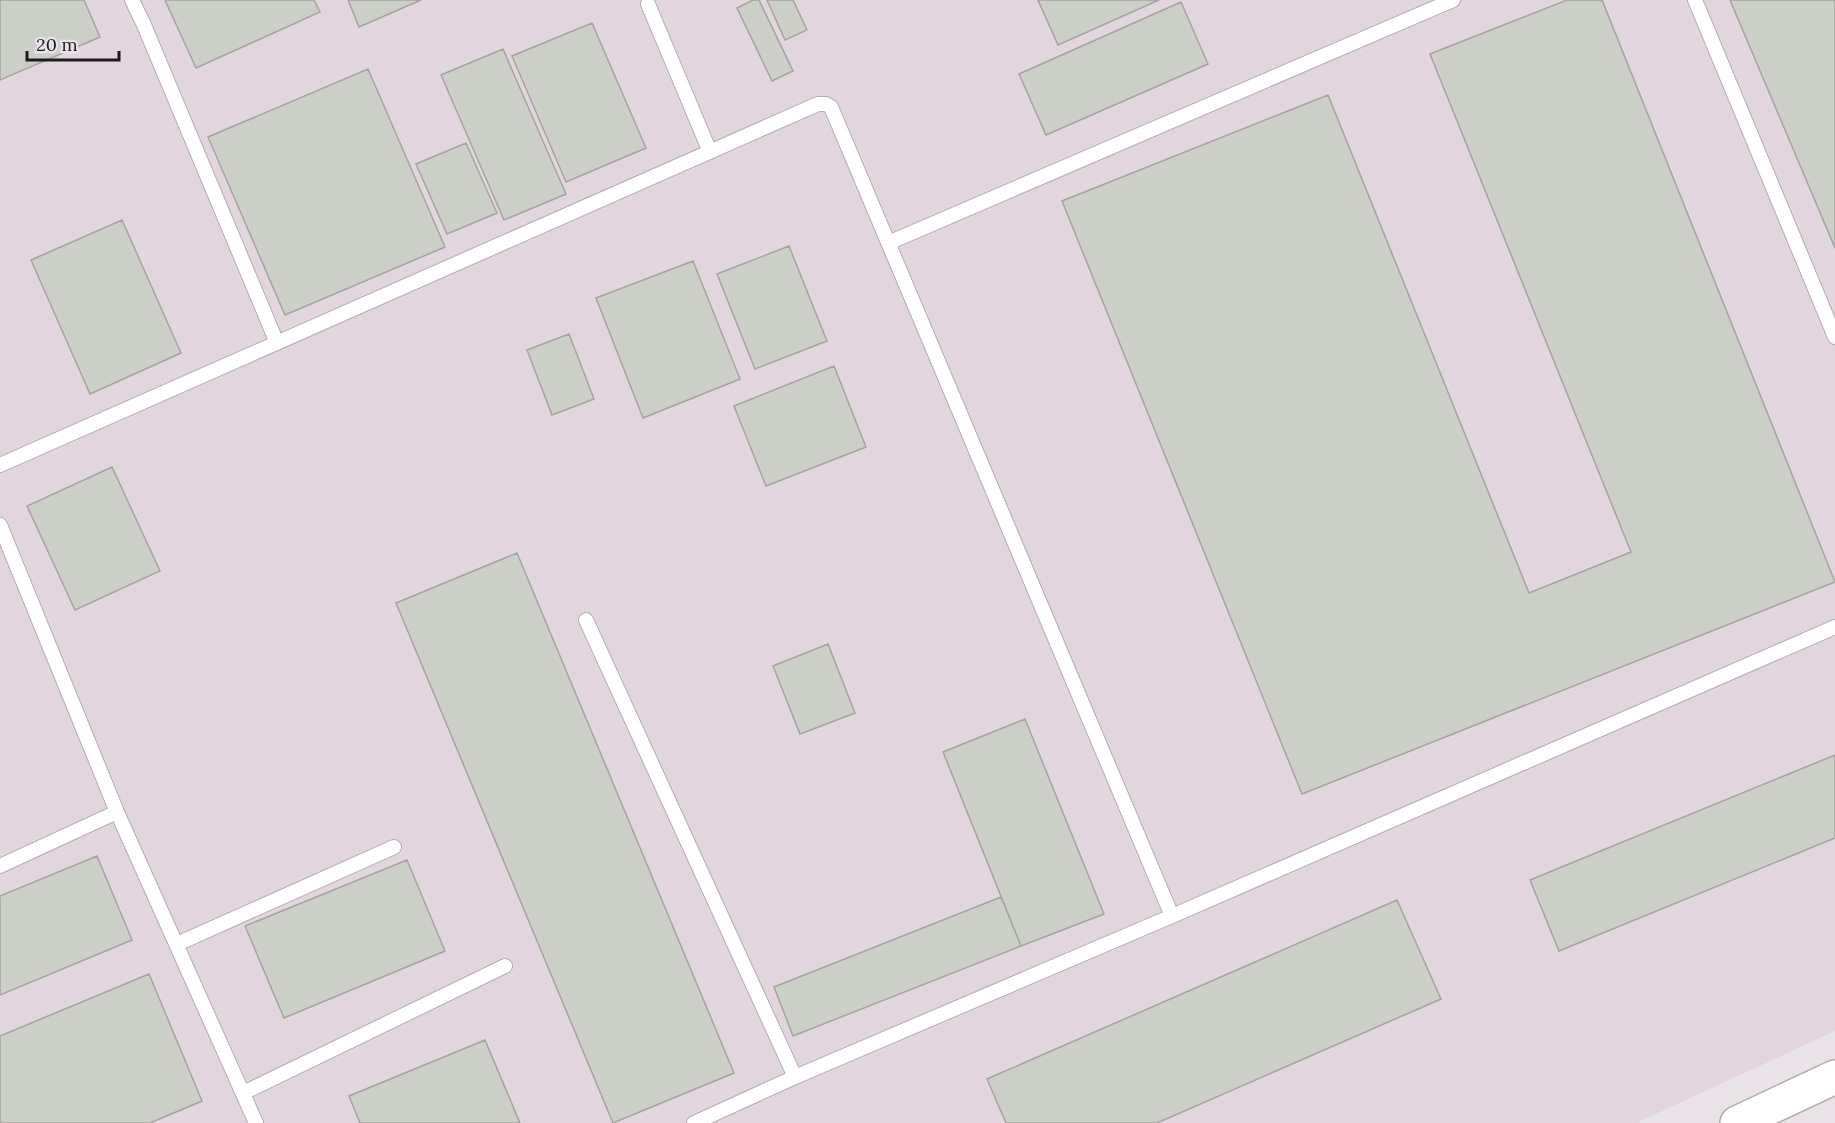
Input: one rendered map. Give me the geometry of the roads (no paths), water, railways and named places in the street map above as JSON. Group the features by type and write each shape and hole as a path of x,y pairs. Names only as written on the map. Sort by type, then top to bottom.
{"main road":[{"path":"1737,1123 1835,1077"}],"lane":[{"path":"132,0 277,343"},
{"path":"888,243 1453,0"},
{"path":"1695,0 1835,337"},
{"path":"648,4 710,152"},
{"path":"0,465 818,104 826,104 831,107 1172,916"},
{"path":"0,525 117,812 256,1123"},
{"path":"586,620 795,1077"},
{"path":"694,1123 795,1077 1172,916 1835,627"},
{"path":"0,866 117,812"},
{"path":"177,945 394,848"},
{"path":"243,1093 505,966"}]}
